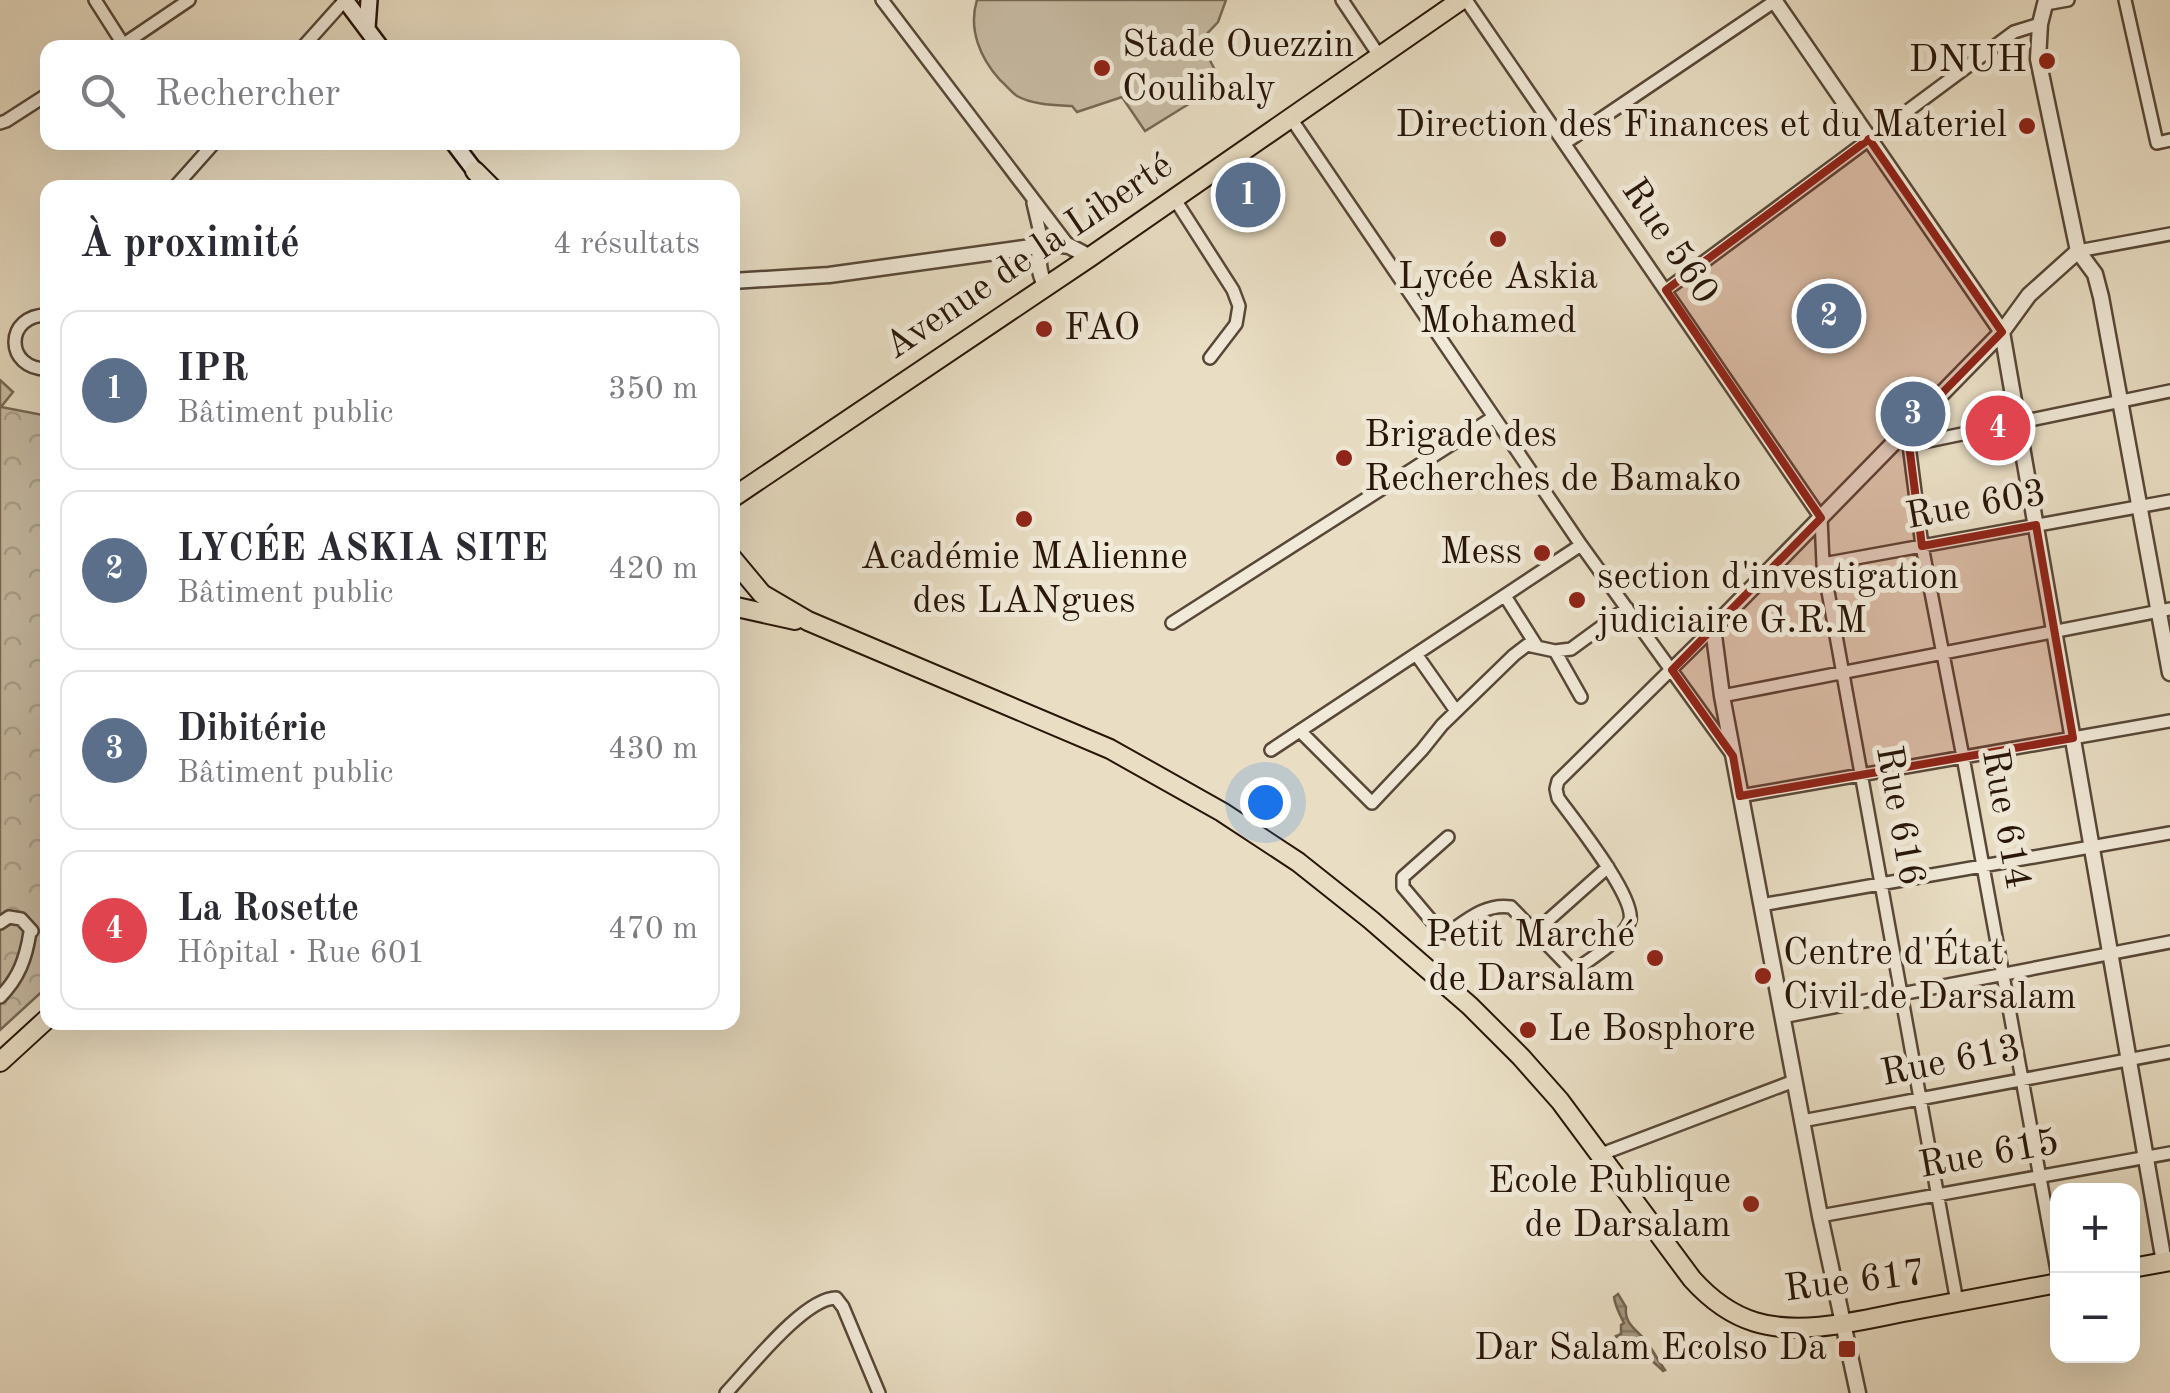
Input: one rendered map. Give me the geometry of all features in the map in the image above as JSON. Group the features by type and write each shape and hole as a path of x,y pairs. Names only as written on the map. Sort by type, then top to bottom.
{"main road":[{"path":"345,0 375,40"},
{"path":"367,28 369,0"},
{"name":"Avenue de la Liberté","path":"740,493 1464,0"},
{"path":"459,150 479,179"},
{"path":"740,568 762,594 808,621"},
{"path":"740,608 808,621"},
{"name":"Rue 617","path":"808,621 1110,749 1222,812 1298,862 1470,1006 1560,1100 1680,1264 1707,1296 1731,1313 1757,1323 1789,1328 1843,1323 2050,1281"},
{"path":"0,1062 40,1025"},
{"path":"2140,1266 2167,1261"}],"street":[{"path":"94,0 117,40"},
{"path":"129,40 189,0"},
{"path":"309,40 345,0"},
{"path":"882,0 1070,246"},
{"path":"1342,0 1380,58"},
{"name":"Rue 560","path":"1464,0 1821,518"},
{"path":"2068,0 2046,2 2038,59 2078,251 2095,274 2140,506 2165,610 2170,674"},
{"path":"2125,0 2157,143 2170,140"},
{"path":"1565,142 1775,1 2002,332 2167,1261"},
{"path":"1666,290 2014,32 2040,24"},
{"path":"0,122 40,99"},
{"path":"1290,117 1581,545 1733,756"},
{"path":"181,180 208,150"},
{"path":"1174,198 1233,290 1239,306 1236,324 1210,358"},
{"path":"1032,199 1042,238 1038,260 1045,286"},
{"path":"1448,836 1402,876 1403,888 1442,932 1448,933 1474,914 1511,907 1574,970 1624,932 1630,921 1630,909 1608,868 1558,798 1558,781 1821,518 1904,442 2002,332 2029,295 2078,251 2170,234"},
{"path":"740,281 830,275 1053,244 1070,246 1090,257"},
{"path":"40,316 25,320 14,342 25,364 40,368"},
{"path":"1904,442 2170,390"},
{"path":"1172,623 1494,417"},
{"name":"Rue 614","path":"1904,442 2057,1273"},
{"path":"2140,506 2170,501"},
{"name":"Rue 603","path":"1823,564 2140,506"},
{"name":"Rue 616","path":"1821,518 1823,564 1957,1302"},
{"path":"1271,750 1581,545"},
{"path":"1505,596 1536,645"},
{"path":"1300,730 1372,803 1456,711 1527,645 1554,651 1571,649 1627,608"},
{"path":"1722,696 2165,610"},
{"path":"1713,628 1722,696 1794,1081 1858,1393"},
{"path":"1554,651 1581,697"},
{"path":"1416,654 1456,711"},
{"path":"1740,796 2170,721"},
{"path":"1761,905 2170,833"},
{"path":"1535,932 1608,868"},
{"path":"0,923 8,917 21,919 32,931"},
{"path":"0,998 16,982 30,932 40,929"},
{"path":"1782,1017 2170,942"},
{"name":"Rue 613","path":"1802,1120 2170,1052"},
{"path":"1600,1155 1794,1081"},
{"name":"Rue 615","path":"1820,1216 2170,1152"},
{"path":"726,1393 799,1315 828,1298 836,1298 879,1393"}],"highlighted area":[{"path":"1869,139 2002,332 1907,429 1922,546 2036,525 2073,738 1740,796 1733,756 1672,670 1821,518 1666,290"}],"green space":[{"name":"Stade Ouezzin Coulibaly","path":"977,0 1226,0 1218,22 1200,41 1217,74 1196,89 1192,102 1145,131 1122,97 1077,112 1072,106 1030,101 1017,96 1000,80 982,53 974,22"},
{"path":"0,380 13,392 1,407 40,414 40,993 0,1030"}],"shaded area":[{"path":"1618,1294 1629,1322 1665,1370 1644,1356 1630,1358 1616,1336 1621,1334 1624,1323 1614,1297"}],"place":[{"name":"DNUH","path":"2047,61"},
{"name":"Stade Ouezzin Coulibaly","path":"1102,68"},
{"name":"Direction des Finances et du Materiel","path":"2027,126"},
{"name":"IPR","path":"1248,195"},
{"name":"Lycée Askia Mohamed","path":"1498,239"},
{"name":"LYCÉE ASKIA SITE","path":"1829,316"},
{"name":"FAO","path":"1044,329"},
{"name":"Dibitérie","path":"1913,414"},
{"name":"La Rosette","path":"1998,428"},
{"name":"Brigade des Recherches de Bamako","path":"1344,458"},
{"name":"Académie MAlienne des LANgues","path":"1024,519"},
{"name":"Mess","path":"1542,553"},
{"name":"section d'investigation judiciaire G.R.M","path":"1577,600"},
{"name":"Petit Marché de Darsalam","path":"1655,958"},
{"name":"Centre d'État Civil de Darsalam","path":"1763,976"},
{"name":"Le Bosphore","path":"1528,1030"},
{"name":"Ecole Publique de Darsalam","path":"1751,1204"},
{"name":"Dar Salam Ecolso Da","path":"1847,1349"}]}
